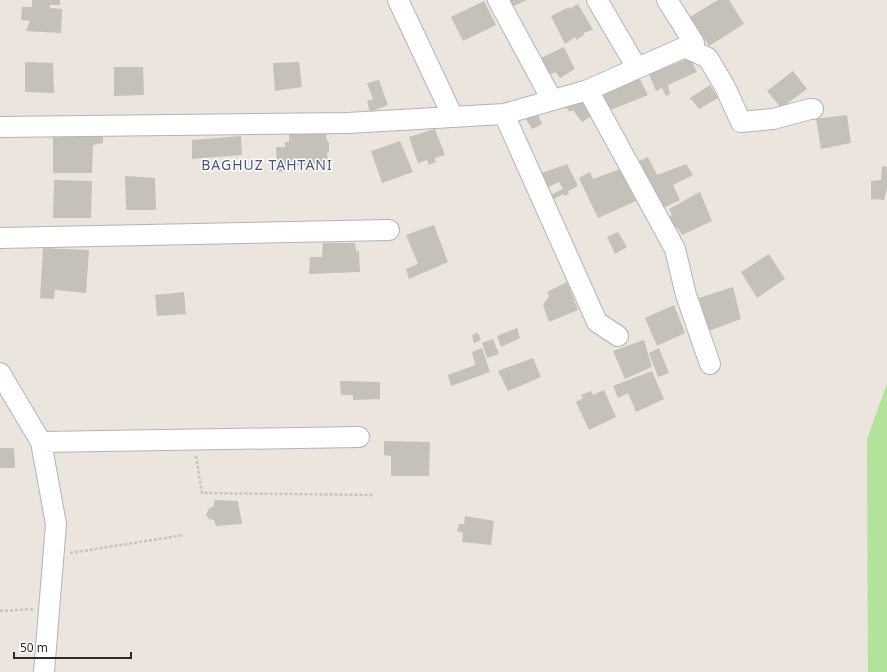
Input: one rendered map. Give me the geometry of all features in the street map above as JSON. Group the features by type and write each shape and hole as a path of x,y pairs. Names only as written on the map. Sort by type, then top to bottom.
{"street":[{"path":"398,0 453,117"},
{"path":"498,0 552,100"},
{"path":"597,0 637,68"},
{"path":"0,127 348,123 504,114 588,90 694,42 667,0"},
{"path":"684,47 708,58 725,87 740,122 772,119 813,109"},
{"path":"588,90 675,249 686,295 710,364"},
{"path":"504,114 597,322 618,336"},
{"path":"0,238 389,230"},
{"path":"0,373 41,442 56,524 44,672"},
{"path":"41,442 359,437"}],"path":[{"path":"193,440 202,493 373,495"},
{"path":"54,556 184,535"},
{"path":"0,611 49,608"}],"green space":[{"path":"887,384 887,672 868,672 867,439"}],"building":[{"path":"32,0 60,0 60,5 50,5 50,8 62,9 61,33 26,31 30,21 21,20 22,7 32,7"},
{"path":"501,0 527,0 505,10"},
{"path":"718,0 729,0 744,24 709,46 690,17"},
{"path":"484,1 496,25 463,41 451,17"},
{"path":"578,4 593,30 583,33 584,35 576,40 575,37 565,44 551,16"},
{"path":"564,47 575,69 560,78 556,72 548,75 539,59"},
{"path":"690,58 697,72 668,85 670,94 666,96 662,88 656,91 649,74"},
{"path":"25,62 53,63 54,93 25,92"},
{"path":"299,62 302,87 275,91 273,63"},
{"path":"114,67 143,67 144,95 114,96"},
{"path":"793,71 807,89 781,108 767,91"},
{"path":"636,72 648,95 608,111 602,88"},
{"path":"379,80 388,105 370,112 367,101 373,99 367,83"},
{"path":"710,85 718,98 699,109 690,98"},
{"path":"579,97 593,115 582,122 573,110 570,112 565,106"},
{"path":"536,110 542,124 532,129 524,116"},
{"path":"847,115 851,143 821,149 816,119"},
{"path":"289,129 326,132 327,141 329,142 329,152 327,153 328,163 289,166 289,171 277,172 276,147 285,147 285,142 289,142"},
{"path":"435,129 445,155 435,158 436,162 429,165 427,160 418,163 409,137"},
{"path":"95,134 103,134 103,143 93,145 92,173 53,173 53,135 95,137"},
{"path":"241,136 242,155 192,159 192,140"},
{"path":"400,141 413,172 382,183 371,151"},
{"path":"648,157 657,175 686,164 693,175 673,185 680,200 661,209 639,161"},
{"path":"567,164 578,186 568,191 569,194 565,196 563,194 554,199 552,194 563,189 559,182 544,189 539,174"},
{"path":"882,166 887,167 887,188 884,200 871,199 871,181 881,180"},
{"path":"620,169 636,201 598,218 579,178 590,172 593,179"},
{"path":"125,176 155,178 156,210 126,210"},
{"path":"54,180 92,181 91,218 53,218"},
{"path":"700,192 712,221 682,235 677,227 674,228 668,217 672,215 669,209"},
{"path":"434,225 448,262 409,279 406,269 418,264 406,235"},
{"path":"618,232 627,247 615,254 607,237"},
{"path":"323,243 355,243 356,251 359,251 360,272 309,274 310,257 322,257"},
{"path":"43,248 89,250 86,293 55,290 54,299 40,298"},
{"path":"769,254 785,279 757,298 741,272"},
{"path":"567,282 578,310 549,322 543,305 549,296 547,292"},
{"path":"733,287 741,319 709,331 699,298"},
{"path":"184,292 186,314 157,316 155,295"},
{"path":"674,305 685,333 657,346 645,318"},
{"path":"517,328 520,338 501,347 497,336"},
{"path":"478,333 481,340 474,343 472,335"},
{"path":"493,339 499,354 487,358 482,343"},
{"path":"644,340 652,367 625,379 613,351"},
{"path":"482,348 490,372 451,386 448,375 475,365 472,352"},
{"path":"659,348 669,373 658,377 649,353"},
{"path":"533,358 541,377 508,391 498,371"},
{"path":"652,371 664,399 636,412 628,393 618,398 613,386"},
{"path":"340,381 380,382 380,399 353,400 353,395 341,395"},
{"path":"604,390 616,417 589,430 576,402 583,398 581,395 591,391 593,395"},
{"path":"384,441 430,442 429,476 391,476 391,456 384,455"},
{"path":"0,448 14,448 15,468 0,468"},
{"path":"215,500 238,501 242,524 216,526 214,520 209,519 206,515 208,510 213,507"},
{"path":"465,516 494,521 491,545 462,542 463,533 457,531 459,524 464,524"}],"district":[{"name":"BAGHUZ TAHTANI","path":"267,164"}]}
